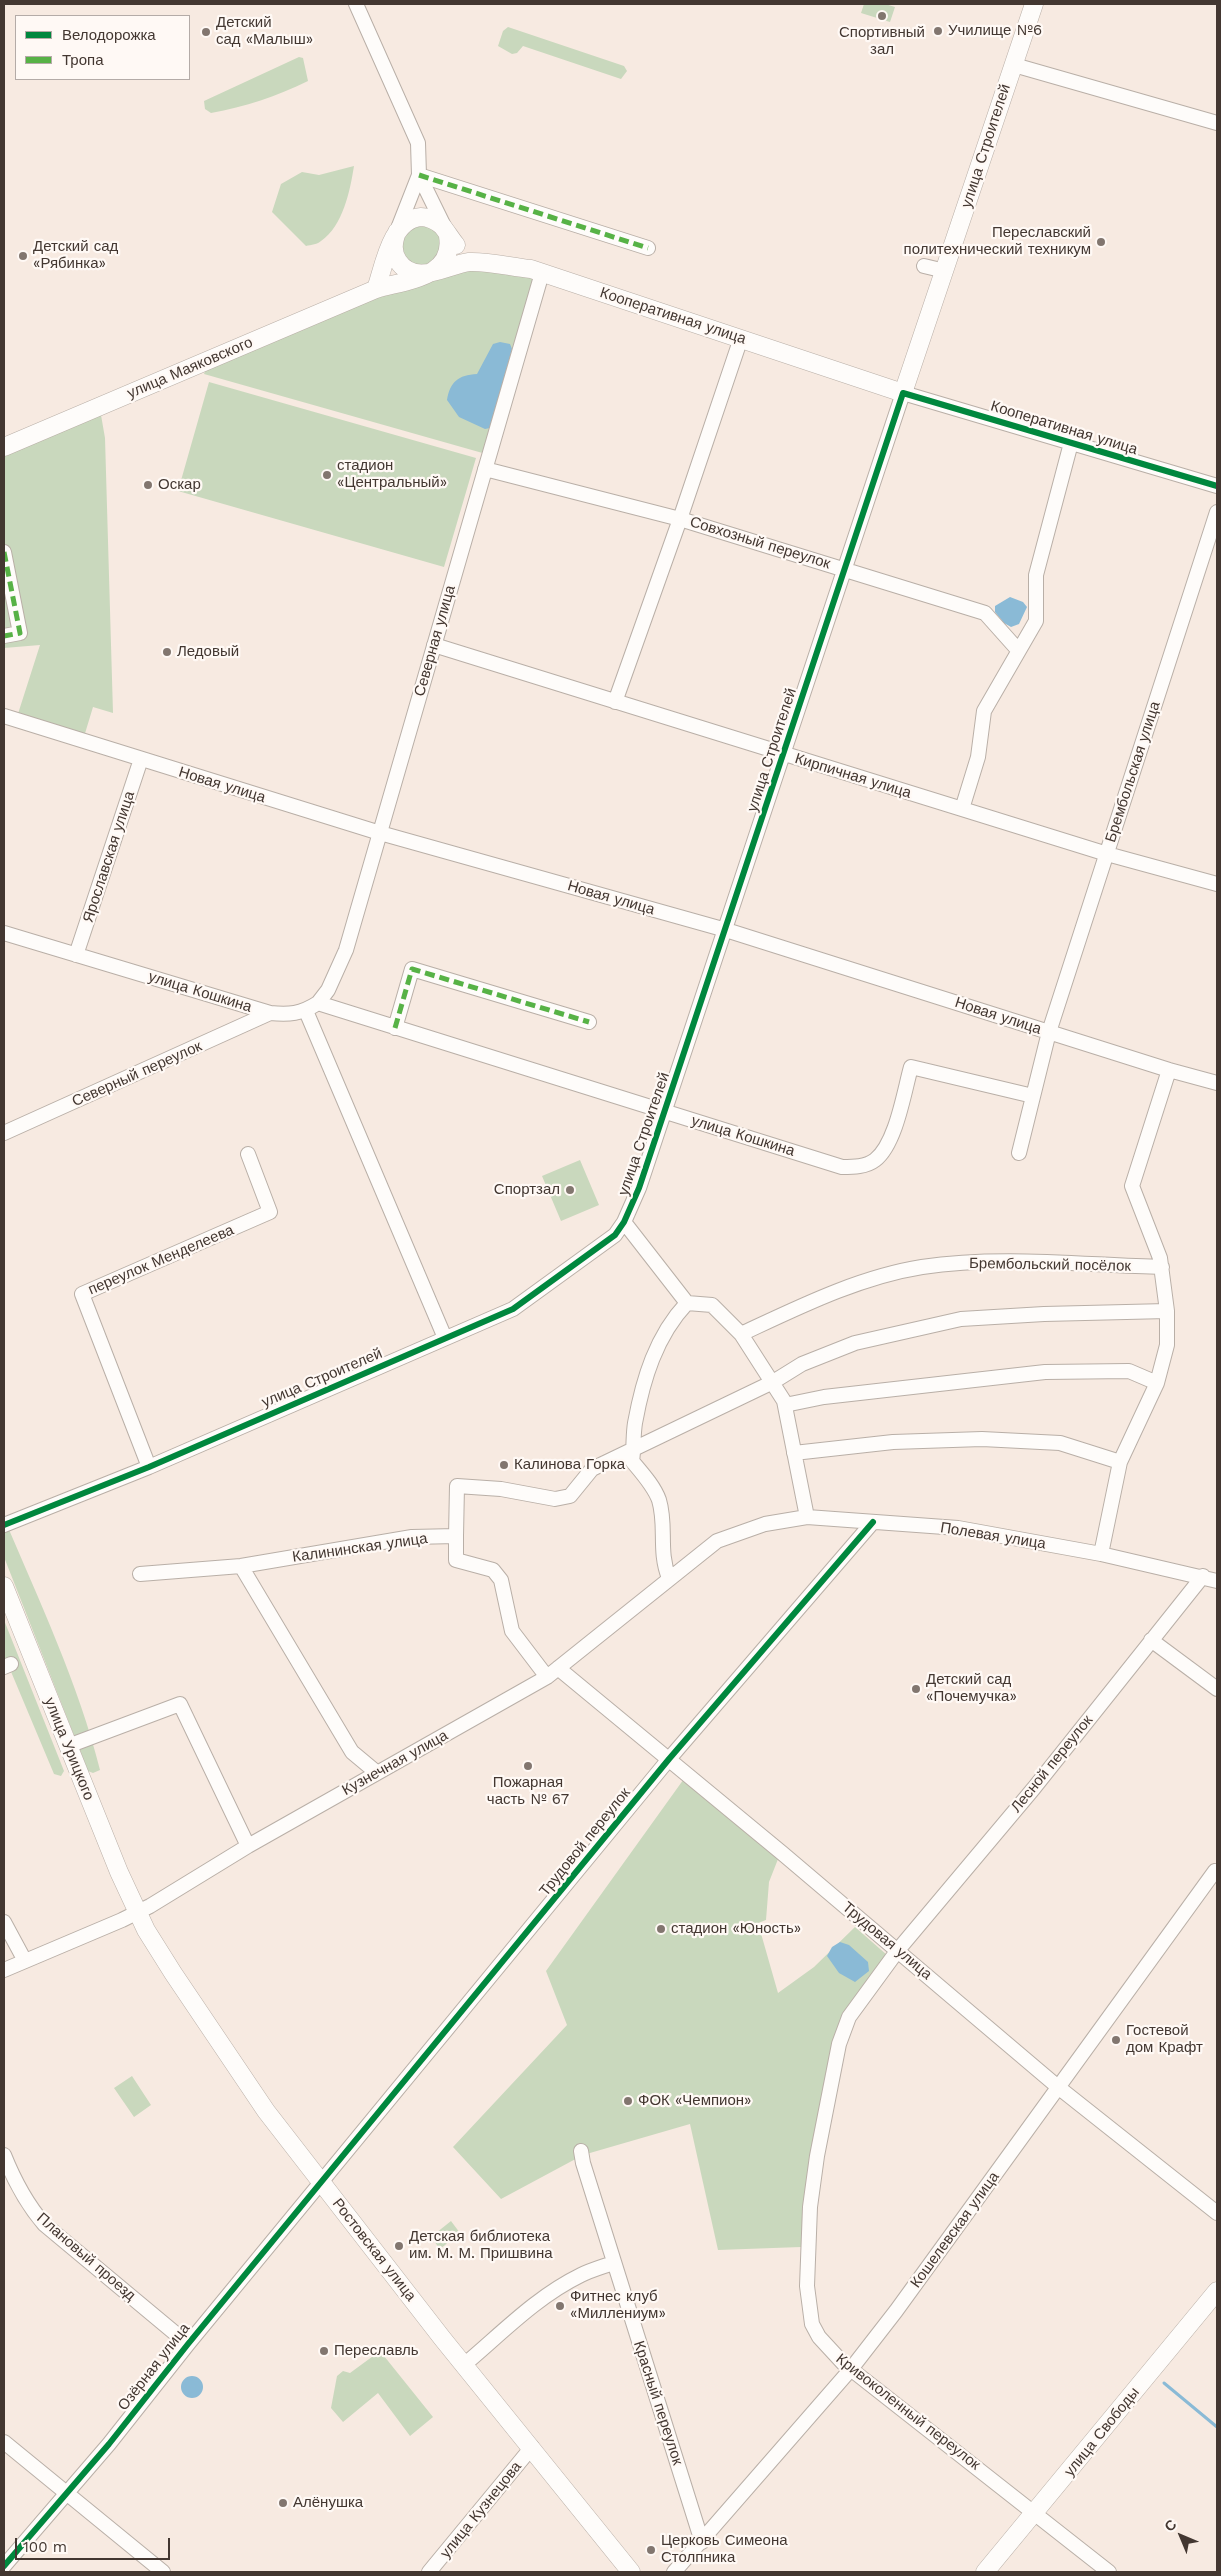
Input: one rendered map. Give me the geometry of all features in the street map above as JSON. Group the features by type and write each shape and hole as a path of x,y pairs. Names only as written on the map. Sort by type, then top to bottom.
{"main road":[{"name":"улица Строителей","path":"904,392 1034,4"},
{"path":"376,289 397,232 403,224 412,219 430,218 441,225 470,262 424,274 412,272 401,265 394,250 397,232"},
{"path":"424,274 437,270 446,261 450,247 448,236"},
{"name":"Кооперативная улица","path":"470,262 530,269 904,392"},
{"name":"улица Маяковского","path":"4,447 376,289 424,274"},
{"name":"улица Урицкого","path":"4,1586 99,1827 137,1912"},
{"name":"Ростовская улица","path":"137,1912 173,1973 240,2075 321,2182 632,2572"},
{"name":"улица Свободы","path":"986,2572 1217,2290"}],"street":[{"path":"356,4 418,143 419,174 397,232"},
{"path":"1014,65 1217,123"},
{"path":"419,174 448,236"},
{"path":"419,174 648,248"},
{"path":"924,266 945,271"},
{"name":"Северная улица","path":"312,1007 328,990 346,950 542,273"},
{"path":"614,702 680,519 740,338"},
{"name":"Кооперативная улица","path":"904,392 1217,486"},
{"name":"улица Строителей","path":"4,1525 149,1467 513,1309 613,1238 624,1222 639,1188 904,392"},
{"path":"962,809 978,757 984,711 1036,621 1036,575 1071,443"},
{"name":"Совхозный переулок","path":"485,469 680,519 985,613 1018,650"},
{"name":"Брембольская улица","path":"1019,1153 1049,1032 1217,512"},
{"path":"4,552 8,595 20,633 4,636"},
{"name":"Кирпичная улица","path":"434,645 783,755 1107,854 1217,884"},
{"name":"Новая улица","path":"4,716 380,833 726,930 1170,1070 1217,1083"},
{"name":"Ярославская улица","path":"76,955 141,759"},
{"name":"улица Кошкина","path":"4,933 270,1013 291,1015 312,1007 395,1028 842,1167 859,1167 874,1160 888,1147 911,1067 1033,1096"},
{"path":"395,1028 412,969 589,1022"},
{"path":"312,1007 445,1338"},
{"name":"Северный переулок","path":"4,1133 270,1013"},
{"path":"1101,1554 1120,1462 1157,1383 1167,1345 1167,1311 1162,1267 1132,1186 1170,1070"},
{"name":"переулок Менделеева","path":"149,1467 82,1294 270,1212 248,1154"},
{"path":"624,1222 687,1303 712,1305 741,1334 773,1382 785,1405 807,1517"},
{"name":"Брембольский посёлок","path":"741,1334 808,1303 880,1277 921,1268 992,1261 1162,1267"},
{"path":"669,1578 663,1562 659,1500 648,1479 632,1462 635,1424 651,1361 670,1322 687,1303"},
{"path":"553,1673 512,1632 501,1580 493,1570 456,1560 457,1486 501,1489 555,1499 570,1496 592,1469 634,1451 690,1420 773,1382 802,1364 856,1343 961,1319 1044,1314 1167,1311"},
{"path":"785,1405 824,1397 1045,1372 1129,1371 1157,1383"},
{"path":"794,1453 894,1442 982,1439 1060,1443 1120,1462"},
{"name":"Полевая улица","path":"765,1524 807,1517 958,1528 1101,1554 1203,1576 1217,1581"},
{"name":"Трудовой переулок","path":"321,2182 669,1760 873,1522"},
{"name":"Кузнечная улица","path":"4,1970 137,1912 376,1772 499,1706 553,1673 717,1540 765,1524"},
{"name":"Калининская улица","path":"140,1574 242,1566 412,1537 456,1536"},
{"path":"242,1566 352,1752 376,1772"},
{"name":"Лесной переулок","path":"898,1950 1034,1788 1203,1576"},
{"path":"1151,1640 1217,1689"},
{"name":"Трудовая улица","path":"553,1673 669,1760 898,1950 1058,2087 1217,2213"},
{"path":"68,1746 180,1704 248,1846"},
{"name":"Кошелевская улица","path":"674,2572 851,2369 902,2303 1215,1871"},
{"path":"4,1922 24,1961"},
{"name":"Кривоколенный переулок","path":"898,1950 849,2017 839,2044 824,2112 810,2207 807,2286 812,2324 819,2337 833,2354 1109,2572"},
{"name":"Красный переулок","path":"581,2150 613,2263 702,2542"},
{"name":"Плановый проезд","path":"4,2155 13,2178 31,2209 44,2224 188,2344"},
{"name":"Озёрная улица","path":"4,2566 109,2444 321,2182"},
{"path":"465,2364 513,2321 546,2297 580,2275 613,2263"},
{"path":"4,2442 163,2572"},
{"name":"улица Кузнецова","path":"430,2572 532,2447"}],"green space":[{"name":"Спортивный зал","path":"864,4 885,4 895,7 890,22 861,13"},
{"path":"508,27 624,66 627,71 621,79 523,46 517,53 512,54 498,46 503,31"},
{"path":"299,57 303,58 308,81 273,96 236,108 211,113 205,109 204,101"},
{"path":"354,166 348,197 340,217 329,234 320,242 306,246 272,212 281,184 302,172 319,175"},
{"path":"416,220 447,237 435,269 402,264 397,235"},
{"path":"470,266 538,276 486,454 204,374 207,365 378,293"},
{"name":"стадион «Центральный»","path":"209,382 476,458 444,567 178,491"},
{"path":"101,415 105,438 113,713 93,707 83,740 16,720 40,645 4,648 4,451"},
{"name":"Спортзал","path":"580,1160 599,1205 561,1221 542,1176"},
{"path":"4,1518 57,1642 81,1706 100,1770 93,1773 88,1771 4,1557"},
{"path":"4,1620 64,1771 61,1776 54,1774 4,1655"},
{"path":"686,1776 780,1854 769,1882 766,1920 758,1923 778,1993 814,1967 855,1927 887,1955 849,2004 840,2024 803,2220 801,2247 718,2250 690,2124 583,2155 501,2199 453,2147 567,2025 546,1971"},
{"path":"132,2076 151,2105 134,2117 114,2088"},
{"path":"451,2221 460,2233 440,2249 431,2237"},
{"path":"380,2351 433,2417 410,2436 378,2393 343,2422 331,2408 337,2376 343,2371 350,2373"}],"water":[{"path":"500,342 510,344 512,349 490,428 485,429 459,417 447,400 448,394 453,384 460,378 477,374 493,344"},
{"path":"1010,597 1023,602 1027,607 1019,624 1011,627 1004,623 995,612 995,606"},
{"path":"840,1942 849,1945 868,1962 869,1971 855,1982 839,1973 827,1956 832,1947"},
{"path":"192,2376 200,2379 203,2387 200,2395 192,2398 184,2395 181,2387 184,2379"}],"waterway":[{"path":"1164,2383 1217,2427"}],"marked path":[{"path":"419,175 648,248"},
{"path":"4,552 20,633 4,636"},
{"path":"395,1028 412,969 589,1022"}],"cycle path":[{"path":"4,1525 149,1467 513,1309 615,1235 624,1222 639,1188 903,393 1217,486"},
{"path":"4,2566 109,2444 188,2344 669,1759 873,1522"}],"place":[{"name":"Спортивный зал","path":"882,16"},
{"name":"Училище №6","path":"938,31"},
{"name":"Детский сад «Малыш»","path":"206,32"},
{"name":"Переславский политехнический техникум","path":"1101,242"},
{"name":"Детский сад «Рябинка»","path":"23,256"},
{"name":"стадион «Центральный»","path":"327,475"},
{"name":"Оскар","path":"148,485"},
{"name":"Ледовый","path":"167,652"},
{"name":"Спортзал","path":"570,1190"},
{"name":"Калинова Горка","path":"504,1465"},
{"name":"Детский сад «Почемучка»","path":"916,1689"},
{"name":"Пожарная часть № 67","path":"528,1766"},
{"name":"стадион «Юность»","path":"661,1929"},
{"name":"Гостевой дом Крафт","path":"1116,2040"},
{"name":"ФОК «Чемпион»","path":"628,2101"},
{"name":"Детская библиотека им. М. М. Пришвина","path":"399,2246"},
{"name":"Фитнес клуб «Миллениум»","path":"560,2306"},
{"name":"Переславль","path":"324,2351"},
{"name":"Алёнушка","path":"283,2503"},
{"name":"Церковь Симеона Столпника","path":"651,2550"}]}
